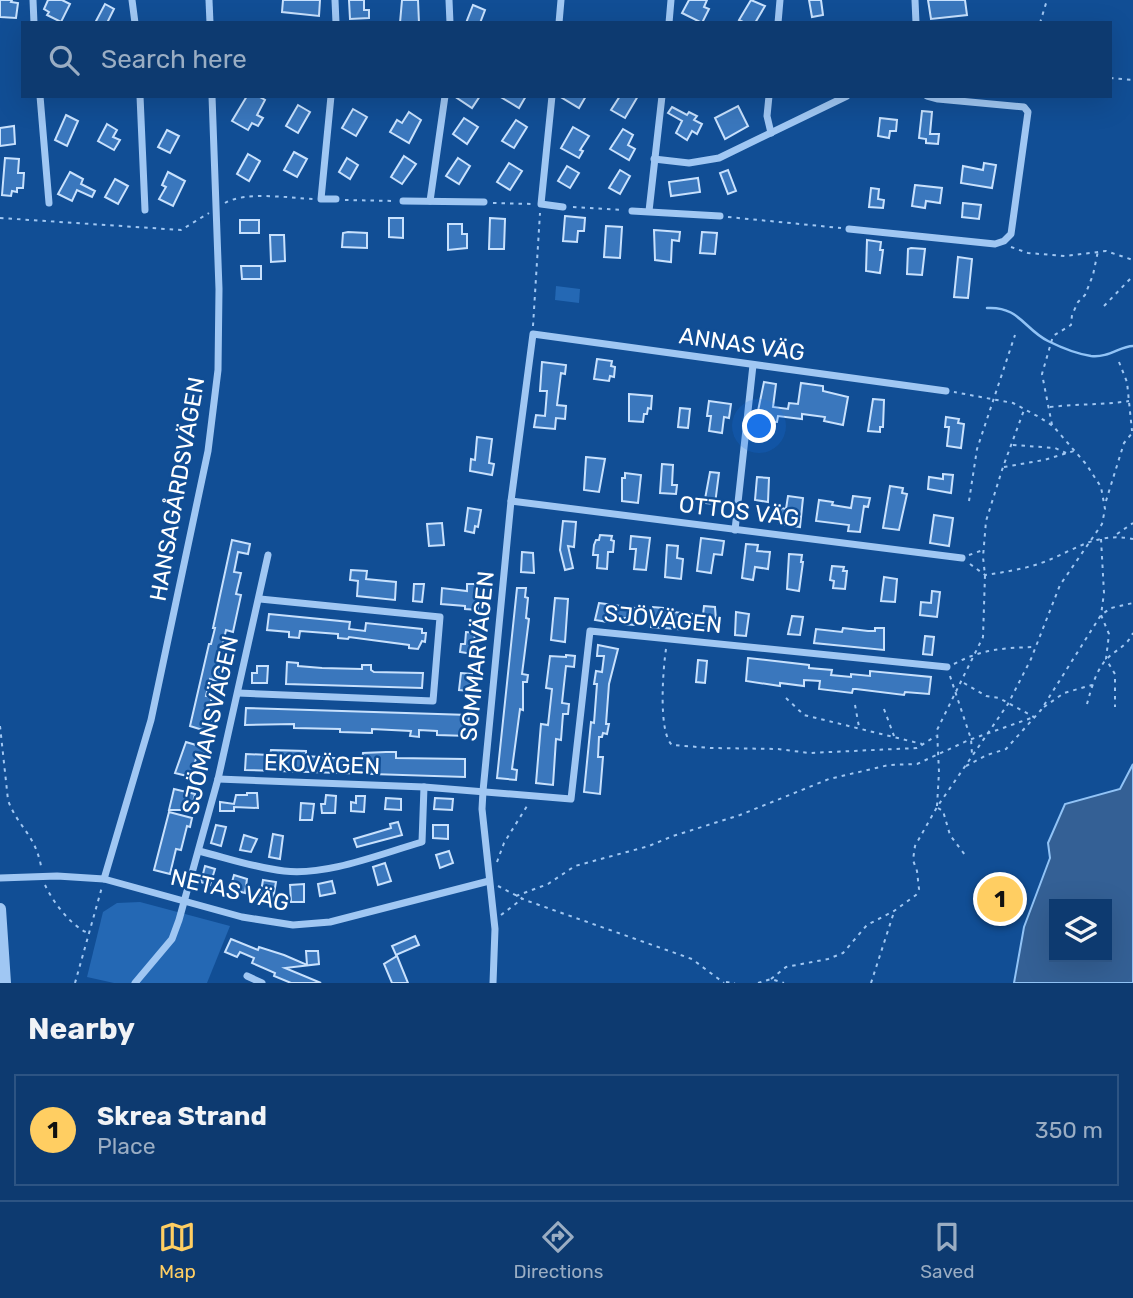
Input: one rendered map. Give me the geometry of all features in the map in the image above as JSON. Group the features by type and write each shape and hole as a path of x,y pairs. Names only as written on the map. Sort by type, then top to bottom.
{"street":[{"path":"33,0 34,21"},
{"path":"132,0 135,21"},
{"path":"209,0 210,21"},
{"path":"335,0 336,21"},
{"path":"449,0 450,21"},
{"path":"559,21 561,0"},
{"path":"669,21 671,0"},
{"path":"778,21 780,0"},
{"path":"915,0 916,21"},
{"path":"40,98 49,203"},
{"path":"140,98 145,210"},
{"name":"HANSAGÅRDSVÄGEN","path":"104,879 150,720 208,451 218,370 217,208 212,98"},
{"path":"331,98 321,199 336,200"},
{"path":"430,201 445,98"},
{"path":"552,98 541,204 563,206"},
{"path":"649,211 662,98"},
{"path":"769,98 767,116 771,133"},
{"path":"654,159 689,163 712,160 843,98"},
{"path":"849,229 995,244 1004,241 1011,234 1028,114 1024,107 934,98"},
{"path":"403,201 484,202"},
{"path":"632,211 720,216"},
{"name":"ANNAS VÄG","path":"533,334 946,390"},
{"name":"SOMMARVÄGEN","path":"493,983 494,922 483,791 511,500 533,334"},
{"path":"735,530 752,365"},
{"name":"OTTOS VÄG","path":"511,500 962,558"},
{"name":"SJÖMANSVÄGEN","path":"135,983 172,939 179,920 218,779 268,555"},
{"path":"238,693 433,701 440,617 260,599"},
{"name":"SJÖVÄGEN","path":"483,791 571,799 590,631 947,667"},
{"name":"EKOVÄGEN","path":"218,779 483,791"},
{"path":"200,851 271,869 301,872 327,868 422,842 425,787"},
{"name":"NETAS VÄG","path":"0,878 42,876 104,879 264,922 310,925 489,881"},
{"path":"0,909 5,983"},
{"path":"247,976 262,983"}],"path":[{"path":"1041,21 1047,0"},
{"path":"1112,78 1133,80"},
{"path":"0,218 181,230 237,198 321,199"},
{"path":"336,200 403,201"},
{"path":"484,202 541,204 533,334"},
{"path":"563,206 632,211"},
{"path":"720,216 849,229"},
{"path":"1004,241 1014,249 1028,253 1065,256 1098,251 1115,253 1133,260"},
{"path":"1053,426 1042,374 1049,346 1053,336 1071,325 1078,302 1085,295 1093,275 1098,251"},
{"path":"1104,306 1133,275"},
{"path":"969,501 977,449 1015,335"},
{"path":"758,983 771,979 786,967 828,959 843,953 867,925 894,911 916,895 919,889 914,852 937,807 1008,704 1060,585 1101,524 1104,504 1124,443 1133,432 1127,382 1119,362"},
{"path":"946,390 992,398 1025,408 1053,426 1097,480 1104,504"},
{"path":"1049,407 1107,405 1129,401"},
{"path":"937,807 937,730 984,633 983,550 986,521 1025,408"},
{"path":"1011,445 1055,449 1067,453"},
{"path":"1003,467 1075,450"},
{"path":"1115,536 1133,523"},
{"path":"962,558 985,575 1045,562 1092,540 1115,536 1133,539"},
{"path":"1101,538 1104,593 1101,615 1109,634 1106,659 1115,674 1115,707"},
{"path":"962,558 983,550"},
{"path":"1041,710 1101,615 1111,608 1133,603"},
{"path":"1087,704 1098,671 1106,659 1127,645 1133,633"},
{"path":"667,639 663,698 666,735 672,745 809,752 918,748 936,735"},
{"path":"972,755 971,740 947,667 975,653 1003,648 1035,647"},
{"path":"962,682 1034,717"},
{"path":"965,767 987,755 1006,749 1041,710 1064,693 1093,685"},
{"path":"786,698 804,715 923,744"},
{"path":"855,705 860,728"},
{"path":"884,709 894,737"},
{"path":"516,896 548,884 575,866 649,846 740,815 830,779 889,765 910,766 985,734 1034,717"},
{"path":"0,726 10,808 37,847 45,886 54,901 82,931 88,933"},
{"path":"532,796 504,843 489,881 523,899 692,959 723,982 735,983"},
{"path":"937,807 943,811 950,835 965,855"},
{"path":"75,983 104,879"},
{"path":"494,922 523,899"},
{"path":"871,983 894,911"},
{"path":"771,979 784,983"}],"shaded area":[{"path":"556,286 580,289 579,303 555,300"},
{"path":"1133,764 1133,983 1014,983 1024,927 1050,858 1048,843 1065,804 1120,789"},
{"path":"140,902 230,926 207,983 114,983 87,977 103,912 117,903"}],"building":[{"path":"0,0 18,3 16,18 0,17"},
{"path":"48,0 62,0 70,4 62,21 47,15 49,12 44,9"},
{"path":"283,0 320,0 319,16 282,12"},
{"path":"349,0 364,0 364,10 369,10 369,18 350,19"},
{"path":"402,0 418,0 419,21 400,21"},
{"path":"689,0 707,0 704,7 709,9 703,21 682,13"},
{"path":"751,0 765,6 756,21 739,20"},
{"path":"809,0 821,0 823,15 812,17"},
{"path":"928,0 965,0 967,15 931,19"},
{"path":"105,4 114,9 108,21 96,21"},
{"path":"473,5 485,10 481,21 467,21"},
{"path":"246,98 265,100 257,115 263,118 258,126 252,123 248,130 232,121"},
{"path":"457,98 479,98 472,108"},
{"path":"502,98 525,98 519,108"},
{"path":"562,98 585,98 579,108"},
{"path":"619,98 637,98 625,118 611,110"},
{"path":"298,105 310,112 298,133 286,126"},
{"path":"738,106 748,126 725,139 715,118"},
{"path":"672,107 687,115 689,112 697,116 694,120 702,124 697,134 692,131 687,140 676,133 682,121 668,113"},
{"path":"353,109 367,117 356,136 342,128"},
{"path":"922,111 932,112 930,134 939,134 938,144 926,143 926,139 919,138"},
{"path":"409,112 421,120 409,143 390,132 397,120 402,123"},
{"path":"66,115 78,121 67,146 55,140"},
{"path":"464,118 478,127 467,144 453,134"},
{"path":"880,118 897,120 896,131 890,131 889,138 878,136"},
{"path":"516,120 527,127 514,148 502,141"},
{"path":"107,124 117,130 113,137 120,140 114,150 98,141"},
{"path":"14,126 15,144 0,146 0,128"},
{"path":"573,127 589,136 580,150 583,151 579,158 561,148"},
{"path":"623,129 633,135 628,145 635,149 629,160 610,149"},
{"path":"167,130 179,136 170,153 158,147"},
{"path":"294,152 307,159 297,177 284,170"},
{"path":"248,154 260,161 249,181 237,174"},
{"path":"404,156 416,164 402,184 391,177"},
{"path":"5,158 19,159 18,173 24,173 23,188 17,188 17,192 12,191 11,196 2,195"},
{"path":"347,158 358,165 350,179 339,172"},
{"path":"458,158 470,166 459,184 446,176"},
{"path":"509,163 522,171 510,190 497,182"},
{"path":"984,163 996,165 992,188 961,183 963,166 983,170"},
{"path":"567,166 579,173 570,188 558,181"},
{"path":"620,170 630,176 620,194 609,188"},
{"path":"728,170 736,191 728,194 720,173"},
{"path":"70,172 83,179 81,184 95,191 92,197 77,190 72,201 58,194"},
{"path":"168,172 185,181 173,206 159,199 166,187 162,185"},
{"path":"698,178 700,192 671,196 669,182"},
{"path":"115,179 128,186 118,204 105,197"},
{"path":"915,185 942,188 940,203 926,201 925,208 912,206"},
{"path":"871,188 879,189 878,199 884,200 883,208 869,207"},
{"path":"963,203 981,205 979,219 962,217"},
{"path":"565,216 585,218 584,231 578,231 577,242 563,241"},
{"path":"389,218 403,218 403,238 389,237"},
{"path":"490,218 505,219 504,249 489,249"},
{"path":"240,220 259,220 259,233 240,233"},
{"path":"448,224 462,224 462,234 467,234 467,248 448,250"},
{"path":"606,226 622,227 620,258 604,257"},
{"path":"654,230 680,232 679,241 672,240 671,262 655,260"},
{"path":"702,232 717,233 715,254 700,253"},
{"path":"343,233 367,233 367,248 342,247"},
{"path":"270,235 284,235 285,261 271,262"},
{"path":"867,240 881,242 880,250 883,250 880,273 866,271"},
{"path":"908,249 925,249 922,275 907,274"},
{"path":"958,257 972,259 968,298 954,297"},
{"path":"241,266 261,266 261,279 242,279"},
{"path":"597,359 612,361 611,366 615,367 614,377 610,376 609,381 594,379"},
{"path":"542,362 566,365 565,374 561,373 557,405 566,406 565,419 556,418 555,429 534,427 536,415 545,416 547,391 540,391"},
{"path":"764,382 776,384 773,407 788,409 789,403 798,404 801,383 823,386 823,391 848,397 843,425 824,421 825,417 802,414 802,419 778,416 777,422 764,421 765,412 758,411"},
{"path":"629,394 652,396 651,409 648,408 647,414 644,414 643,422 629,421"},
{"path":"873,399 884,400 883,427 880,427 880,432 868,431"},
{"path":"709,401 731,404 729,418 724,417 722,433 709,431"},
{"path":"680,408 690,409 688,428 678,427"},
{"path":"946,417 959,419 958,423 964,424 961,448 947,446 949,427 945,427"},
{"path":"477,437 492,439 489,463 494,464 492,475 470,471 471,459 475,460"},
{"path":"586,457 605,459 599,492 584,490"},
{"path":"662,464 673,465 672,485 677,485 676,494 660,493"},
{"path":"710,472 719,473 715,504 706,503 705,499"},
{"path":"625,473 641,475 638,503 622,501 622,478 625,478"},
{"path":"943,474 953,475 951,493 928,489 929,477 943,479"},
{"path":"757,477 769,478 768,502 755,500"},
{"path":"890,486 903,488 902,493 907,494 899,530 883,528"},
{"path":"788,496 803,498 800,527 779,524 781,508 786,509"},
{"path":"853,496 870,498 868,507 864,506 860,532 848,531 849,525 816,521 819,500 851,508"},
{"path":"468,508 481,510 474,533 465,531"},
{"path":"934,515 953,518 949,546 930,543"},
{"path":"563,521 576,522 574,547 568,546 573,568 565,570 560,550"},
{"path":"442,523 444,545 429,546 427,524"},
{"path":"600,535 612,536 611,540 614,541 613,552 608,552 607,569 597,568 598,555 593,555 594,545"},
{"path":"631,536 650,538 646,570 634,569 636,549 630,549"},
{"path":"701,538 724,541 722,555 714,554 711,573 697,571"},
{"path":"232,540 250,544 248,554 238,552 234,572 241,573 236,594 241,595 233,632 226,630 222,648 229,649 227,657 224,656 218,681 210,679 206,696 212,697 207,717 213,719 209,732 190,726 215,628"},
{"path":"746,544 758,545 757,551 770,552 768,569 755,567 753,580 742,578"},
{"path":"667,545 678,546 677,558 683,559 681,579 665,577"},
{"path":"522,552 533,553 534,573 521,572"},
{"path":"789,554 802,555 799,591 787,589"},
{"path":"832,566 844,567 843,571 847,571 845,589 833,588 834,581 830,580"},
{"path":"351,570 367,571 366,579 396,582 395,600 357,596 358,581 350,580"},
{"path":"884,577 897,579 895,602 881,601"},
{"path":"414,584 424,584 422,602 413,601"},
{"path":"467,584 477,584 477,589 482,589 478,610 441,604 442,588 467,591"},
{"path":"517,588 526,588 526,618 529,619 522,674 528,675 527,682 523,682 523,710 520,709 512,769 517,770 516,780 497,778"},
{"path":"932,591 940,592 937,617 920,615 921,602 931,603"},
{"path":"555,598 568,599 565,642 551,640"},
{"path":"599,603 636,608 634,625 624,624 625,618 608,618 608,622 595,620"},
{"path":"704,606 715,607 716,621 712,621 711,628 689,625 688,630 651,627 653,607 663,608 663,611 703,615"},
{"path":"736,612 749,614 746,636 735,635"},
{"path":"269,614 350,622 349,629 365,631 366,623 422,629 422,633 426,633 425,642 422,641 418,649 409,648 409,645 338,638 338,634 300,631 299,638 289,637 289,632 267,630"},
{"path":"792,616 803,617 800,635 788,634"},
{"path":"843,628 875,631 875,628 884,628 884,650 814,643 816,629 842,632"},
{"path":"466,632 475,633 473,654 460,652 461,644 465,644"},
{"path":"925,636 934,637 932,655 923,654"},
{"path":"598,645 618,649 609,684 607,734 603,733 602,737 599,737 598,757 603,757 600,794 584,792 591,722 594,723 597,684 594,684 596,671 602,672 604,656 597,656"},
{"path":"550,656 575,656 574,667 566,666 562,703 569,704 568,714 563,714 561,740 556,739 553,785 536,783 541,724 548,725 552,689 546,688"},
{"path":"748,658 809,665 809,668 832,670 831,675 870,676 870,671 931,677 929,694 905,692 904,695 856,689 853,689 852,693 819,689 820,681 804,680 804,686 780,683 780,686 746,681"},
{"path":"698,660 707,661 705,683 696,682"},
{"path":"287,662 322,668 362,669 362,665 371,665 374,672 423,673 422,688 286,684"},
{"path":"257,666 268,666 267,683 252,683 252,673 257,673"},
{"path":"461,673 472,674 470,691 459,690"},
{"path":"246,708 469,715 468,736 437,735 437,731 419,730 419,737 410,736 411,731 372,729 372,733 340,732 340,729 294,728 294,724 245,725"},
{"path":"186,742 206,748 203,756 197,755 191,777 175,773"},
{"path":"271,750 306,751 306,756 362,760 363,753 386,752 396,752 396,758 465,759 465,777 245,770 246,754 270,755"},
{"path":"174,789 195,794 191,810 169,810"},
{"path":"257,793 258,808 234,807 234,811 220,811 220,802 234,804 236,795"},
{"path":"326,795 336,796 335,813 322,813 321,804 325,804"},
{"path":"356,796 365,796 364,812 351,811 351,802 356,803"},
{"path":"386,798 401,799 401,810 385,809"},
{"path":"435,798 453,799 452,810 434,809"},
{"path":"301,803 314,804 312,820 300,820"},
{"path":"169,812 192,818 190,827 187,826 181,850 176,849 170,874 154,870"},
{"path":"398,822 402,835 357,847 354,839 391,828 390,824"},
{"path":"216,825 226,827 221,846 211,843"},
{"path":"433,825 448,825 448,839 433,838"},
{"path":"273,834 283,836 280,859 269,857"},
{"path":"244,835 257,839 251,852 240,850"},
{"path":"449,851 453,863 440,868 436,855"},
{"path":"385,863 391,881 378,885 373,867"},
{"path":"205,866 215,869 210,885 201,882"},
{"path":"234,875 247,879 245,893 230,889"},
{"path":"263,880 276,882 273,899 260,897"},
{"path":"332,881 335,893 320,896 318,884"},
{"path":"304,884 304,902 291,902 290,885"},
{"path":"415,936 419,945 396,955 392,946"},
{"path":"231,939 307,965 306,951 318,951 319,964 285,968 321,983 291,983 274,976 275,973 252,963 254,958 240,952 237,957 225,952"},
{"path":"397,956 408,983 392,983 384,964"}],"waterway":[{"path":"987,308 998,308 1014,314 1048,341 1080,354 1097,356 1133,346"}],"place":[{"name":"Skrea Strand","path":"1000,899"}]}
